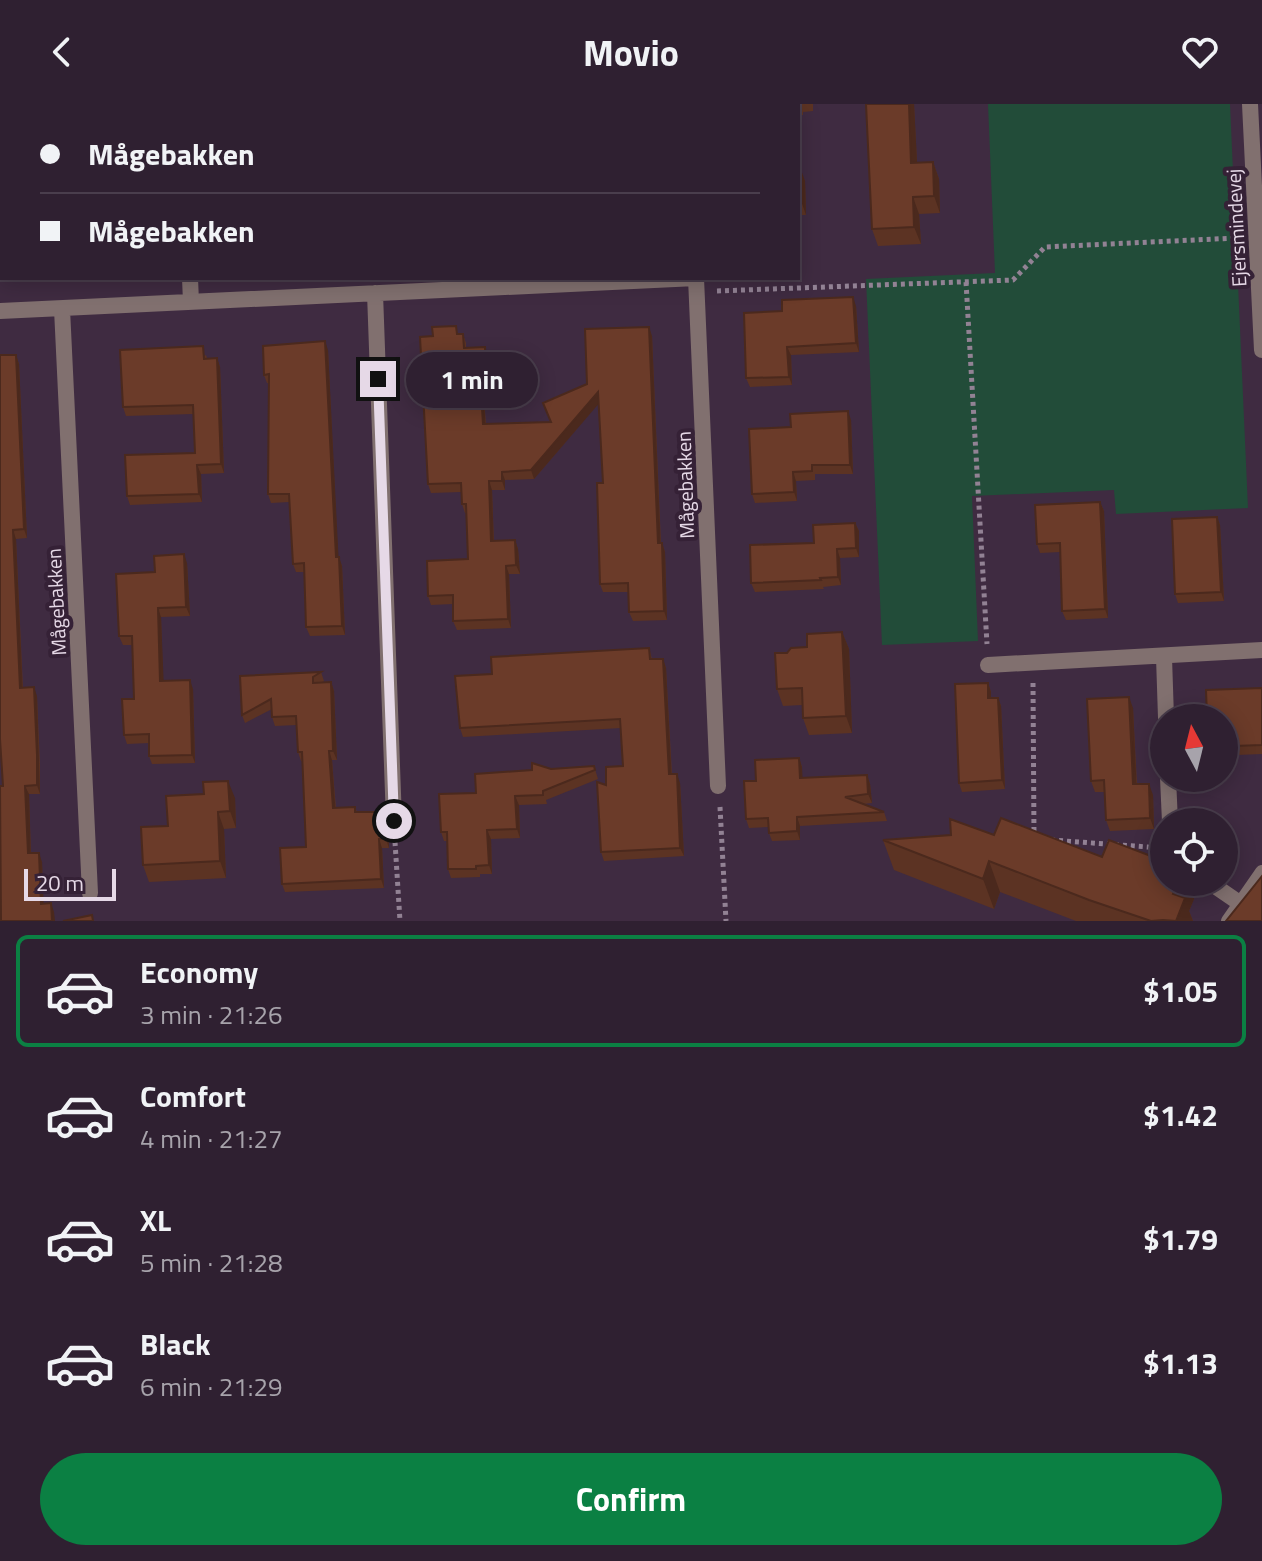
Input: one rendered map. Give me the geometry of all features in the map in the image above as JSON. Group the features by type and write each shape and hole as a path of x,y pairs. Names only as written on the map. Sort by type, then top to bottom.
{"street":[{"name":"Ejersmindevej","path":"1250,104 1262,350"},
{"path":"190,280 191,302"},
{"path":"0,311 653,280"},
{"name":"Mågebakken","path":"696,280 718,786"},
{"path":"375,293 394,821"},
{"name":"Mågebakken","path":"62,309 90,893"},
{"path":"988,665 1262,650"},
{"path":"1164,657 1166,704"},
{"path":"1229,896 1241,904"}],"lane":[{"path":"1228,921 1262,872"}],"path":[{"path":"699,280 713,291 1013,280 1045,247 1256,237"},
{"path":"966,282 988,665"},
{"path":"1032,663 1034,838 1150,848"},
{"path":"718,786 726,921"},
{"path":"394,821 400,921"}],"green space":[{"path":"988,104 1230,104 1248,508 1116,514 1114,490 972,496 978,641 882,645 866,279 995,273"}],"building":[{"path":"866,104 909,104 911,163 933,162 934,196 913,197 914,227 872,229"},
{"path":"853,297 856,343 787,347 789,377 746,378 744,313 782,311 782,300"},
{"path":"456,326 457,334 463,334 464,348 485,347 486,375 480,376 483,424 551,422 543,403 587,384 585,329 649,327 658,543 662,543 664,611 629,612 628,583 600,584 597,483 603,483 598,392 531,470 502,472 502,481 489,481 491,541 515,540 516,565 506,566 508,619 453,621 453,595 428,596 427,561 468,559 466,504 462,504 461,483 428,484 420,337 433,336 432,327"},
{"path":"325,341 342,626 306,627 304,563 293,564 289,494 268,494 269,374 264,375 263,346"},
{"path":"203,346 204,359 217,358 221,464 197,465 199,494 127,496 125,455 195,453 193,405 123,407 120,350"},
{"path":"0,355 16,355 24,529 13,530 20,688 34,687 37,755 37,785 25,786 28,853 39,853 41,904 51,903 52,921 1,921"},
{"path":"848,411 850,465 812,465 812,471 793,472 794,492 752,494 749,429 791,427 790,414"},
{"path":"1100,502 1105,609 1062,611 1060,543 1037,544 1035,505"},
{"path":"1217,517 1221,592 1175,594 1172,519"},
{"path":"855,523 856,548 837,549 838,577 751,583 750,545 814,543 813,525"},
{"path":"184,554 186,607 158,608 160,681 190,680 192,755 149,756 149,734 124,735 122,699 134,699 132,636 119,636 116,574 155,572 154,556"},
{"path":"842,632 846,716 803,718 802,688 777,689 775,653 807,647 807,634"},
{"path":"649,648 650,659 663,659 669,774 677,774 680,848 601,852 597,782 606,785 606,767 623,766 620,719 460,728 455,676 492,674 491,657"},
{"path":"321,672 313,677 313,683 331,682 333,751 329,751 333,808 355,807 355,812 380,812 385,821 386,839 379,839 381,879 282,884 280,848 306,847 302,752 298,752 296,716 272,717 271,699 242,715 240,676"},
{"path":"988,683 988,698 998,698 1002,780 959,783 955,684"},
{"path":"1262,688 1262,745 1238,746 1238,704 1206,704 1206,690"},
{"path":"1129,697 1133,784 1149,784 1150,818 1106,820 1104,780 1091,781 1087,699"},
{"path":"799,758 800,778 867,775 868,794 845,797 884,812 797,817 797,831 769,833 768,818 746,819 744,781 756,781 755,760"},
{"path":"532,763 551,769 594,766 595,770 543,791 543,795 515,796 517,829 487,830 489,865 476,866 476,869 448,869 447,832 441,832 439,794 476,793 475,774 532,770"},
{"path":"228,781 230,811 218,812 220,861 143,865 141,827 168,826 166,796 204,794 203,782"},
{"path":"1001,818 1102,857 1109,840 1150,856 1150,896 1185,898 1176,921 1151,921 989,861 983,879 883,840 951,835 950,819 994,835"},
{"path":"1262,876 1262,921 1226,921"},
{"path":"92,915 93,921 63,921"}],"route":[{"path":"378,379 394,821"}]}
